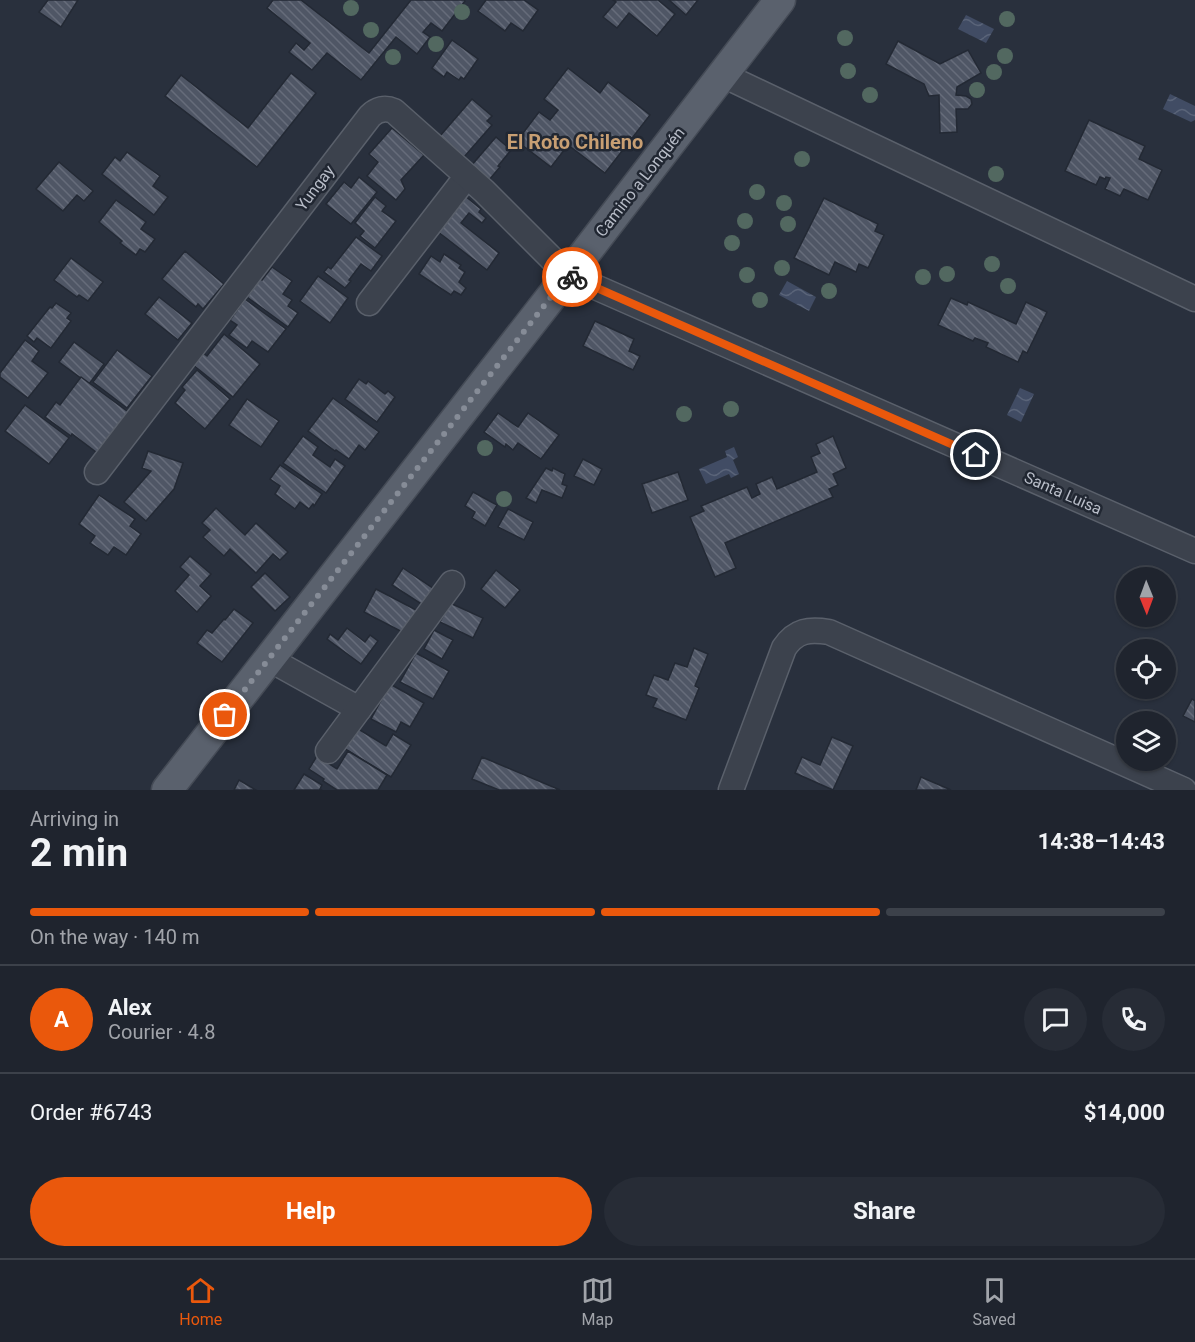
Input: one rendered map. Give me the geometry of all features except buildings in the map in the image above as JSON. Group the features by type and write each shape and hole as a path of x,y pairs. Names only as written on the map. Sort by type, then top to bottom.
{"main road":[{"name":"Camino a Lonquén","path":"167,790 780,0"}],"street":[{"path":"723,75 1195,299"},
{"name":"Yungay","path":"98,472 375,112 386,108 394,111 467,176 568,275"},
{"path":"369,303 467,176"},
{"name":"Santa Luisa","path":"568,275 1195,552"},
{"path":"328,751 452,583"},
{"path":"731,790 784,648 790,639 798,634 819,630 829,632 1184,790"},
{"path":"269,658 358,710"}],"water":[{"path":"966,15 994,29 986,43 958,29"},
{"path":"1170,94 1195,106 1195,120 1191,122 1163,109"},
{"path":"787,281 816,297 809,311 779,295"},
{"path":"1020,388 1034,394 1021,422 1007,415"},
{"path":"734,447 738,457 733,460 739,474 731,478 729,474 706,484 699,469 727,457 725,451"}],"way so far":[{"path":"225,715 568,275 572,277"}],"district":[{"name":"El Roto Chileno","path":"575,142"}],"route":[{"path":"572,277 976,455"}]}
